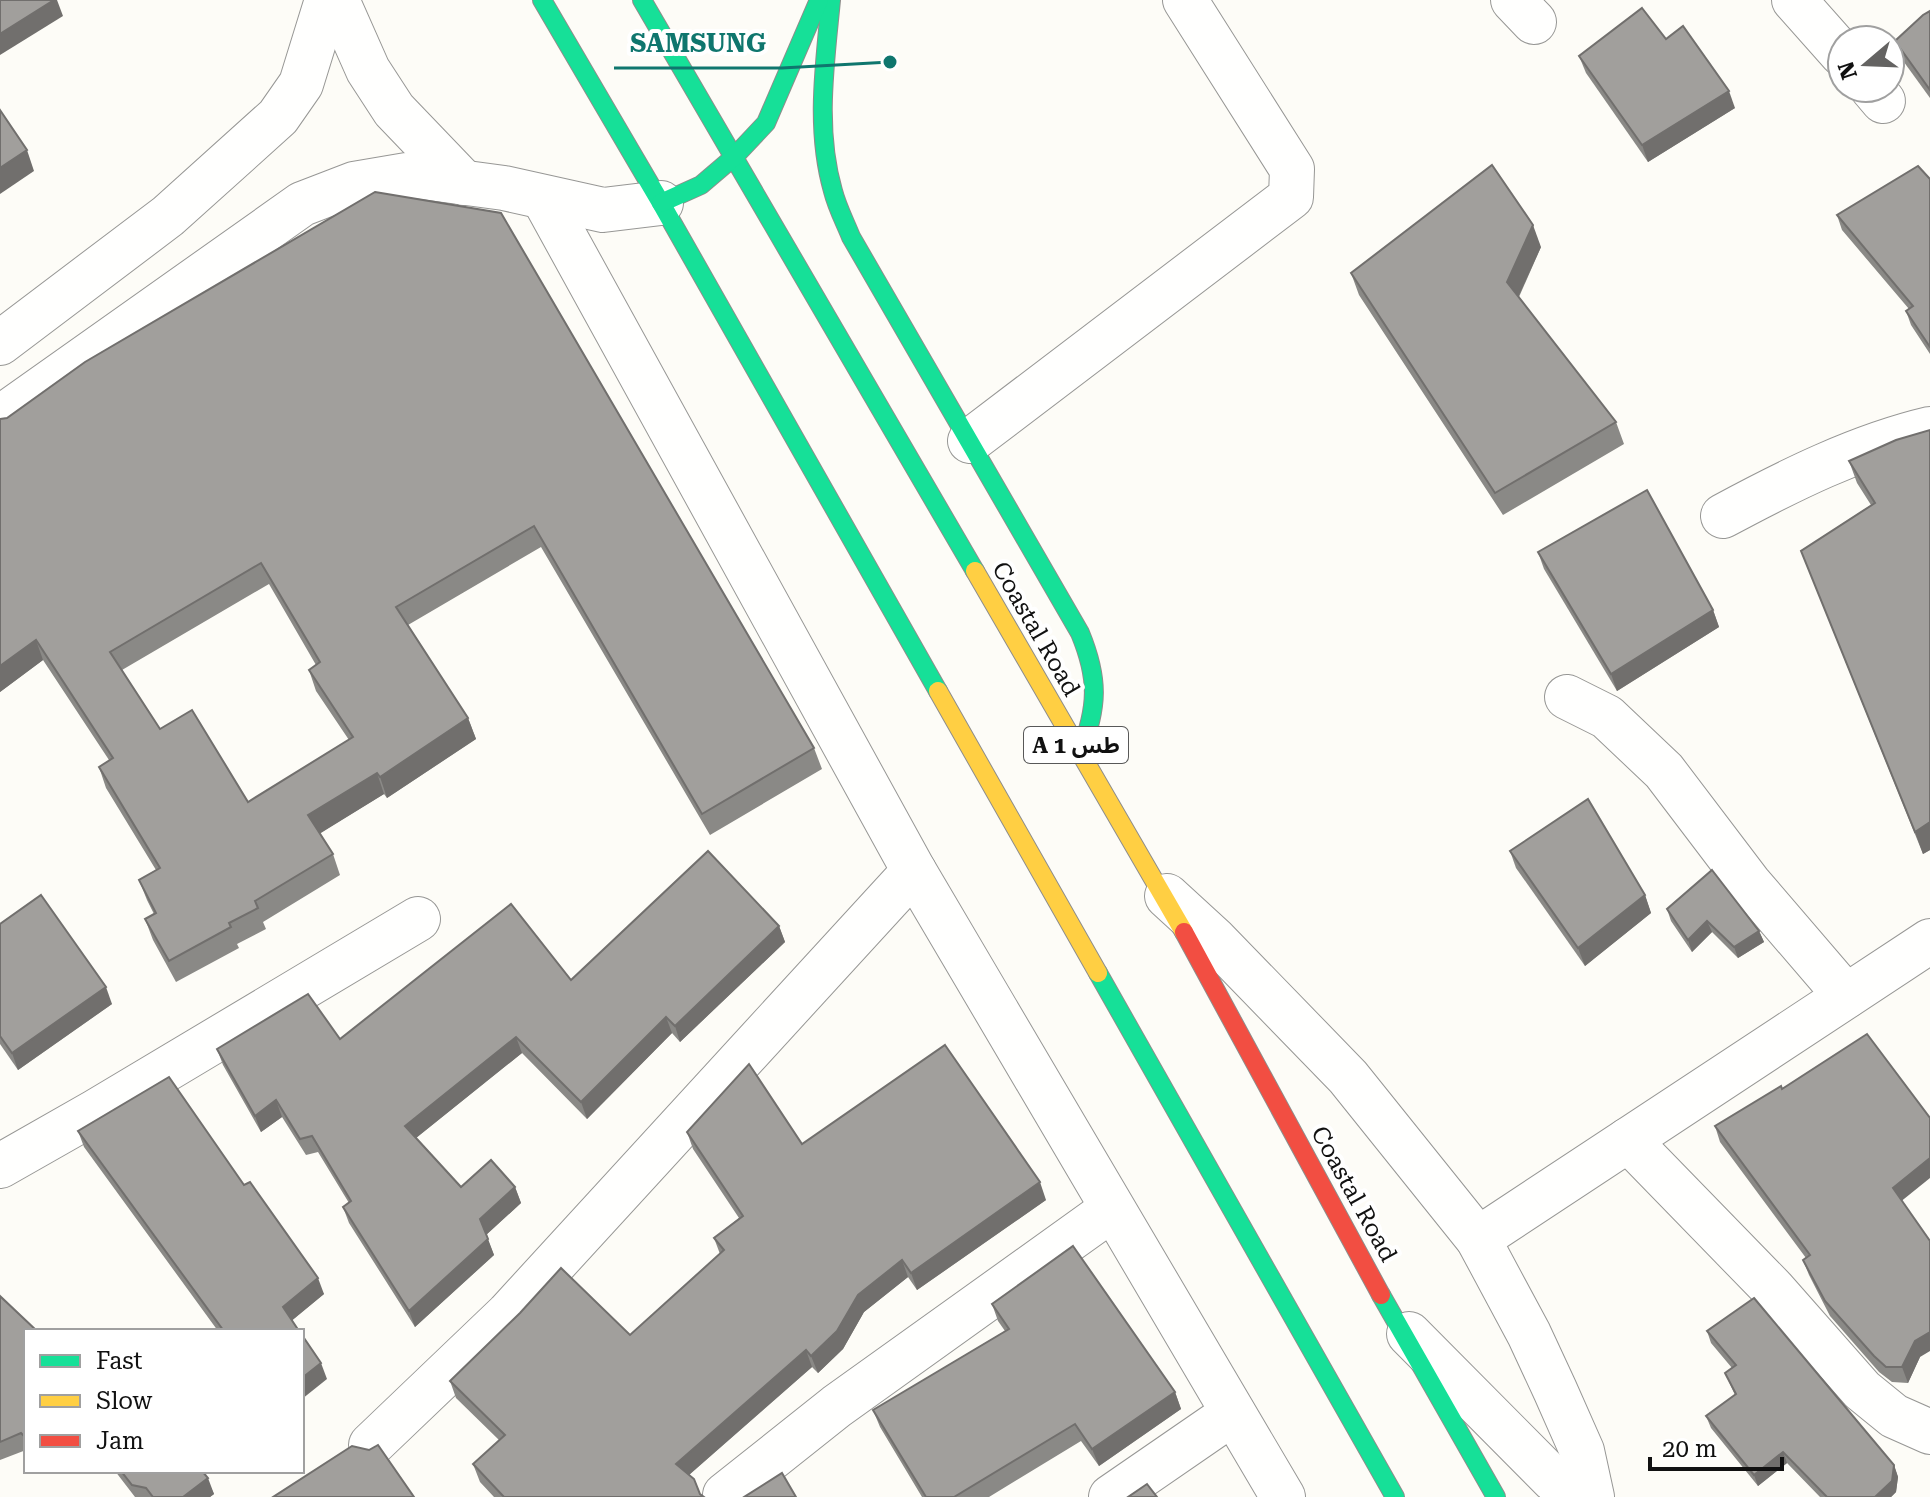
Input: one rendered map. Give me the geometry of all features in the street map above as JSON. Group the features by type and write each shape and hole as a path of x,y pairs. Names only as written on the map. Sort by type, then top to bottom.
{"main road":[{"path":"542,0 661,203 1395,1497"},
{"name":"Coastal Road","path":"642,0 1162,892 1397,1324 1496,1497"},
{"path":"661,203 701,185 735,156 766,123 819,0"},
{"path":"831,0 822,133 831,187 851,237 1080,633 1090,656 1095,680 1094,720 1080,753"}],"street":[{"path":"0,343 168,216 278,117 301,84 327,0"},
{"path":"337,0 368,70 394,110 464,183"},
{"path":"970,441 1291,197 1292,169 1185,0"},
{"path":"1794,0 1826,36"},
{"path":"0,418 302,204 354,184 407,175 504,188 603,210 661,203"},
{"path":"544,199 914,871 1283,1497"},
{"path":"1723,516 1850,456 1899,436 1930,429"},
{"path":"1567,697 1607,717 1664,771 1749,883 1846,996"},
{"path":"371,1445 508,1314 914,871"},
{"path":"1162,892 1215,940 1348,1077 1478,1239 1561,1402 1582,1451 1592,1497"},
{"path":"0,1166 418,919"},
{"path":"1478,1239 1930,941"},
{"path":"1628,1140 1773,1289 1862,1390 1894,1416 1930,1432"},
{"path":"725,1495 837,1406 1112,1209"},
{"path":"1397,1324 1553,1479 1576,1497"},
{"path":"1111,1497 1233,1413"}],"building":[{"path":"0,0 54,0 0,34"},
{"path":"1642,8 1666,39 1683,26 1729,91 1642,145 1579,56"},
{"path":"1930,11 1930,90 1906,56 1906,31"},
{"path":"0,110 27,150 0,168"},
{"path":"1492,165 1533,225 1507,282 1616,422 1495,493 1351,273"},
{"path":"1918,166 1930,179 1930,347 1906,311 1913,306 1837,215"},
{"path":"375,192 501,213 814,748 702,814 534,526 396,607 468,718 380,777 377,773 308,815 333,854 255,901 258,908 229,923 231,927 169,961 145,919 156,913 139,880 160,868 99,767 113,758 36,640 0,666 0,419 7,418 85,362","holes":["261,563 320,662 309,670 353,737 248,802 192,710 160,729 110,652"]},
{"path":"1930,430 1930,822 1915,832 1801,551 1875,503 1849,461 1896,440"},
{"path":"1647,490 1713,610 1611,674 1538,552"},
{"path":"1588,799 1645,895 1578,948 1510,851"},
{"path":"708,851 779,926 675,1026 666,1017 581,1102 516,1037 405,1126 461,1187 491,1160 515,1187 480,1219 488,1239 409,1311 343,1207 351,1201 312,1136 300,1139 276,1100 255,1116 217,1049 308,994 340,1039 511,904 571,980"},
{"path":"1712,870 1759,931 1734,947 1707,921 1688,940 1667,909"},
{"path":"41,895 106,987 12,1053 0,1036 0,924"},
{"path":"1867,1034 1930,1118 1930,1158 1893,1188 1930,1241 1930,1332 1915,1341 1902,1367 1886,1367 1825,1301 1803,1260 1810,1255 1715,1126 1781,1086 1782,1089"},
{"path":"945,1045 1040,1182 911,1273 902,1260 858,1295 837,1331 811,1356 806,1350 676,1464 694,1479 704,1497 504,1497 473,1464 505,1435 450,1381 561,1268 630,1335 724,1250 714,1238 743,1216 687,1132 749,1064 802,1144"},
{"path":"169,1077 244,1185 250,1182 318,1278 283,1307 298,1329 222,1329 78,1131"},
{"path":"1073,1246 1175,1392 1092,1449 1075,1424 954,1497 926,1497 873,1410 1009,1329 992,1304"},
{"path":"0,1296 35,1329 24,1329 24,1436 21,1433 0,1442"},
{"path":"1754,1298 1894,1465 1892,1481 1875,1497 1827,1497 1783,1452 1754,1475 1706,1416 1736,1394 1725,1373 1736,1365 1707,1331"},
{"path":"304,1338 321,1363 304,1376"},
{"path":"378,1445 414,1497 273,1497 352,1446 369,1450"},
{"path":"123,1473 204,1473 208,1478 183,1497 153,1497 146,1488 132,1485"},
{"path":"782,1473 796,1497 744,1497"},
{"path":"1147,1484 1157,1497 1128,1497"}],"traffic: fast":[{"path":"542,0 938,691"},
{"path":"642,0 975,571"},
{"path":"661,203 701,185 735,156 766,123 819,0"},
{"path":"831,0 823,120 824,144 835,197 851,237 1080,633 1091,665 1094,693 1090,721 1080,753"},
{"path":"1098,973 1395,1497"},
{"path":"1381,1295 1496,1497"}],"traffic: slow":[{"path":"975,571 1184,932"},
{"path":"938,691 1098,973"}],"traffic: jam":[{"path":"1184,932 1381,1295"}],"place":[{"name":"SAMSUNG","path":"890,62"}]}
